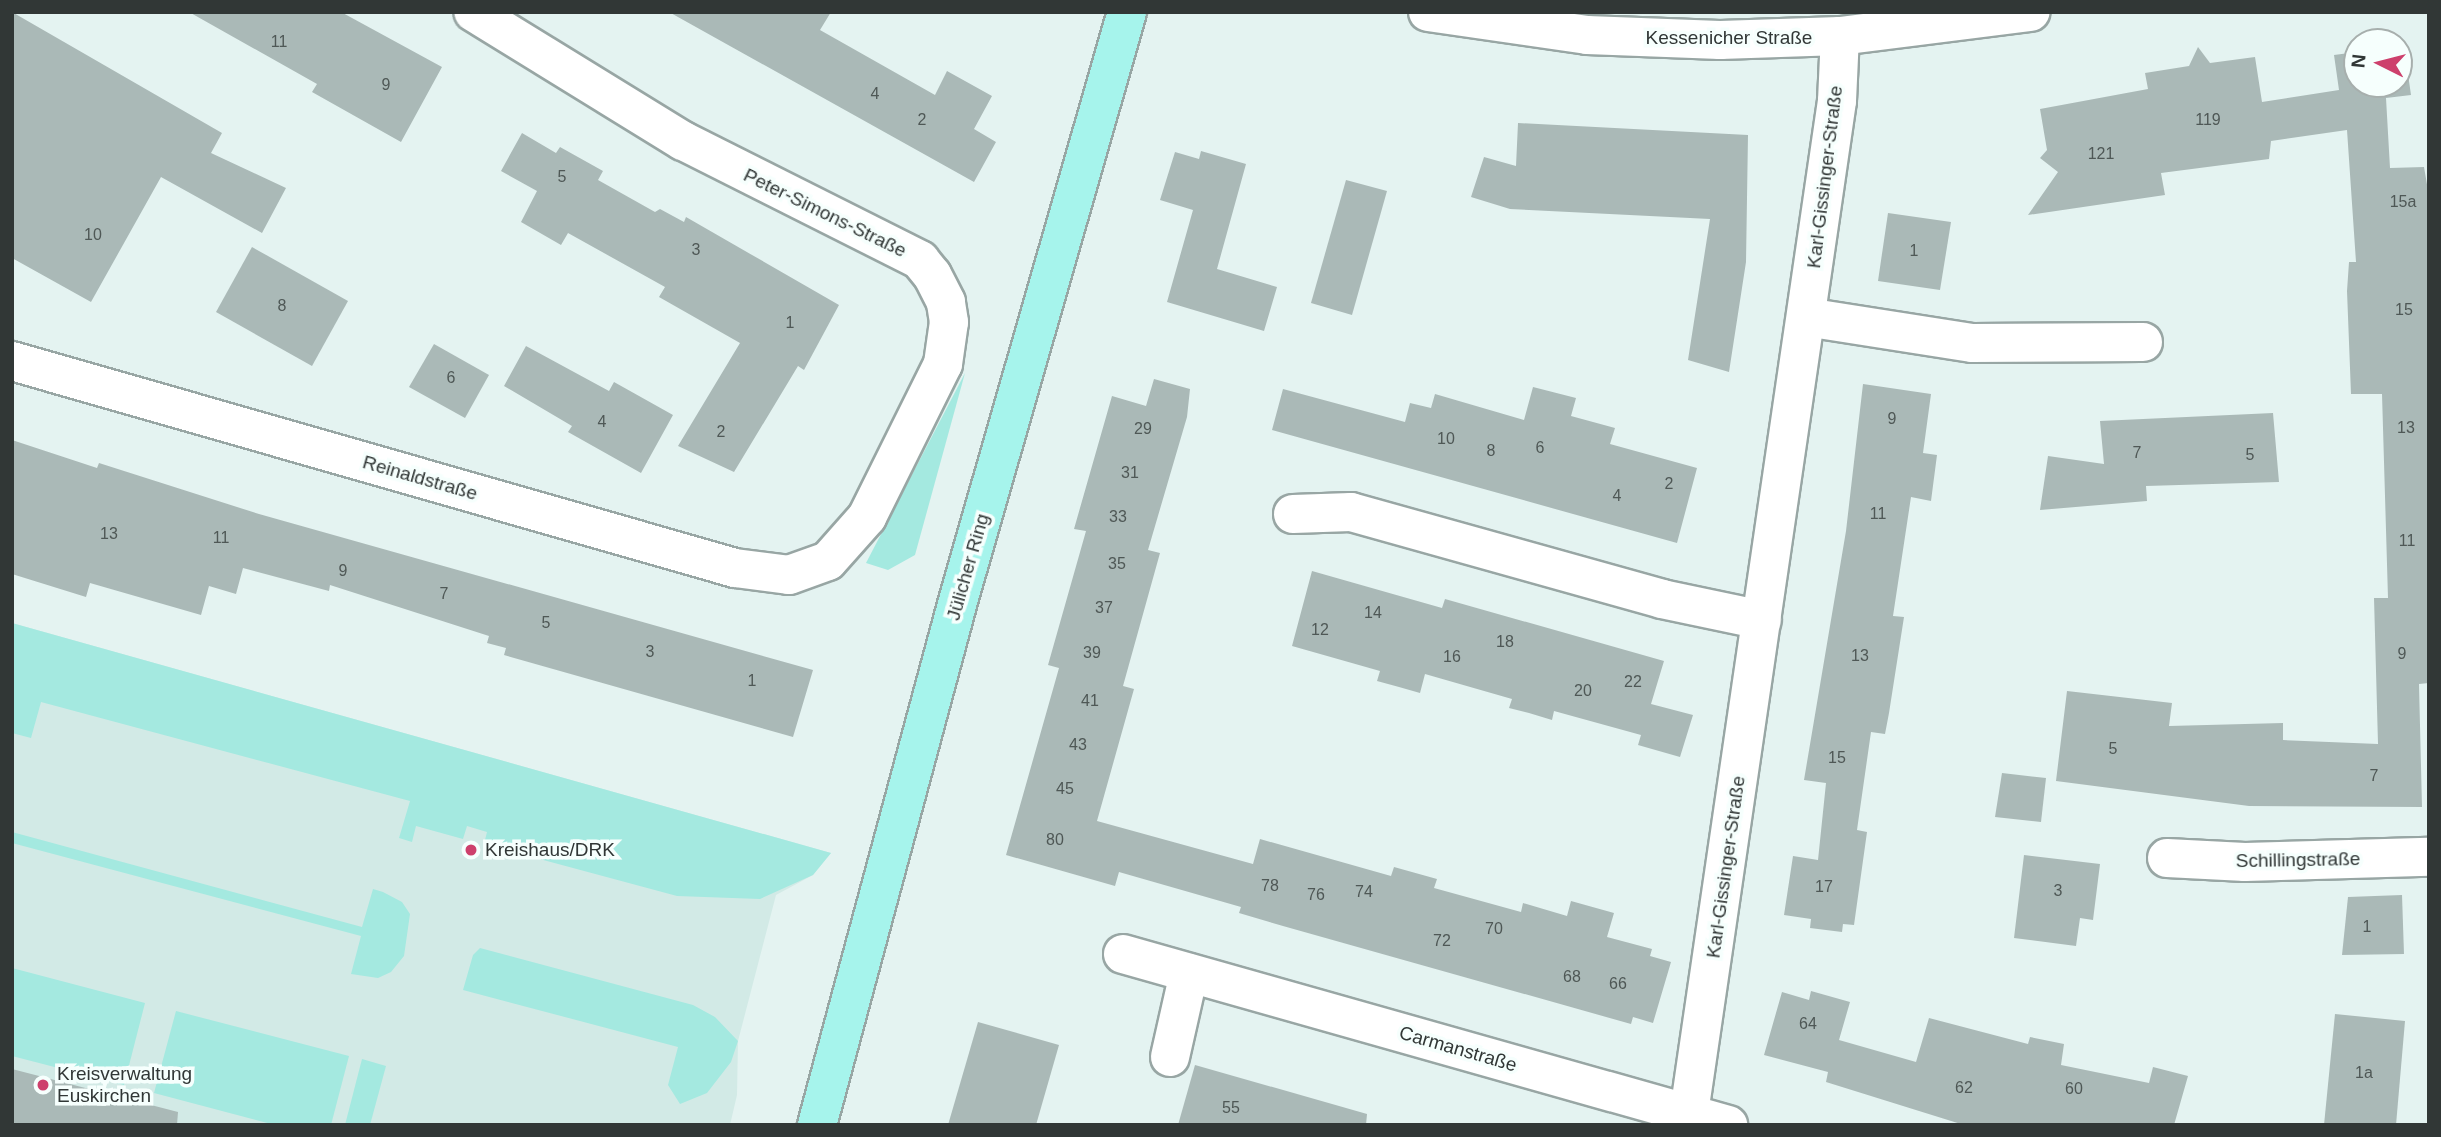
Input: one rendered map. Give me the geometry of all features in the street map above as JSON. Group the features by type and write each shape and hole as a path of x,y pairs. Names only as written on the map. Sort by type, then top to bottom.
{"main road":[{"name":"Jülicher Ring","path":"817,1125 958,601 1127,12"}],"street":[{"name":"Peter-Simons-Straße","path":"473,12 683,141 920,260 932,275 946,302 949,322 943,364 867,517 828,561"},
{"name":"Kessenicher Straße","path":"1428,12 1504,26 1629,38 1840,37 2030,12"},
{"name":"Karl-Gissinger-Straße","path":"1689,1113 1838,101 1840,37"},
{"path":"1806,317 1972,343 2143,342"},
{"name":"Reinaldstraße","path":"12,361 735,568 789,575 828,561"},
{"path":"1293,514 1351,512 1662,600 1762,620"},
{"name":"Schillingstraße","path":"2168,858 2245,862 2429,858"},
{"name":"Carmanstraße","path":"1122,954 1727,1125"},
{"path":"1170,1057 1189,973"}],"shaded area":[{"path":"965,373 915,555 888,570 866,563"},
{"path":"12,623 831,853 813,875 776,895 738,1041 737,1095 730,1125 12,1125"},
{"path":"12,623 831,853 813,875 760,899 677,896 484,844 487,832 467,826 463,839 416,826 412,842 399,838 410,801 41,702 31,738 12,733"},
{"path":"12,832 362,927 373,889 383,892 402,902 410,914 404,956 391,972 378,978 351,974 361,936 12,843"},
{"path":"480,948 693,1005 715,1017 738,1041 731,1062 707,1093 680,1104 668,1085 678,1047 463,990 473,955"},
{"path":"12,968 145,1003 124,1085 12,1056"},
{"path":"176,1011 349,1056 331,1125 275,1125 154,1093"},
{"path":"362,1059 386,1066 370,1125 345,1125"}],"building":[{"path":"12,12 222,133 211,153 286,188 262,233 161,177 91,302 12,258"},
{"path":"189,12 341,12 442,67 401,142 312,92 317,84"},
{"path":"669,12 831,12 820,30 935,95 947,71 992,96 974,129 996,142 974,182"},
{"path":"2198,47 2210,63 2255,57 2262,102 2339,90 2334,55 2343,54 2343,98 2386,98 2390,168 2424,167 2429,196 2429,683 2419,684 2422,807 2249,806 2056,781 2067,691 2172,703 2169,726 2283,723 2283,740 2378,744 2374,598 2388,598 2382,394 2351,394 2347,291 2349,262 2356,262 2347,130 2271,141 2269,159 2161,173 2165,195 2028,215 2058,172 2040,158 2047,150 2040,109 2148,89 2145,73 2189,66"},
{"path":"1518,123 1748,135 1746,262 1729,372 1688,360 1710,219 1510,209 1471,197 1484,157 1516,166"},
{"path":"522,133 556,153 560,147 603,171 598,180 655,212 660,209 684,222 686,217 839,305 804,370 798,366 734,472 678,446 740,343 659,297 665,287 568,233 561,245 521,222 537,191 501,171"},
{"path":"1201,151 1246,164 1217,269 1277,287 1264,331 1167,302 1193,210 1160,200 1175,152 1199,159"},
{"path":"1346,180 1387,191 1352,315 1311,303"},
{"path":"1888,213 1951,222 1940,290 1878,281"},
{"path":"252,247 348,301 312,366 216,312"},
{"path":"434,344 489,375 465,418 409,387"},
{"path":"526,346 609,391 614,382 673,415 641,473 568,432 572,426 504,386"},
{"path":"1154,379 1190,389 1187,417 1148,550 1160,553 1123,686 1134,689 1097,821 1253,864 1260,839 1391,876 1394,867 1437,879 1434,888 1521,912 1523,903 1567,916 1571,901 1614,913 1607,937 1652,949 1650,956 1671,962 1653,1023 1633,1017 1631,1024 1283,926 1239,913 1241,907 1119,872 1115,886 1006,855 1059,668 1048,665 1086,531 1074,529 1112,396 1146,406"},
{"path":"1863,384 1931,394 1923,453 1937,455 1931,501 1911,497 1893,616 1904,617 1889,713 1885,734 1871,732 1857,830 1867,832 1854,925 1843,924 1842,932 1810,928 1811,919 1784,915 1793,856 1818,860 1826,783 1804,780 1846,531"},
{"path":"1533,387 1576,398 1571,416 1615,428 1610,444 1697,468 1677,543 1272,430 1283,389 1405,422 1410,403 1431,408 1435,394 1524,420"},
{"path":"2273,413 2279,482 2146,486 2147,501 2040,510 2048,456 2104,464 2100,421"},
{"path":"12,440 97,468 99,463 259,514 813,670 793,737 504,655 506,648 487,643 489,636 330,585 329,591 243,568 236,594 209,586 201,615 90,583 86,597 12,574"},
{"path":"1312,571 1442,608 1445,599 1664,661 1651,704 1693,715 1680,757 1638,745 1641,735 1554,711 1552,720 1509,708 1512,699 1425,674 1420,693 1377,681 1380,671 1292,646"},
{"path":"2002,773 2046,778 2041,822 1995,817"},
{"path":"2024,855 2100,864 2093,920 2080,918 2076,946 2014,938"},
{"path":"2402,895 2404,954 2342,955 2348,897"},
{"path":"1811,991 1850,1002 1839,1040 1916,1062 1929,1018 2028,1044 2030,1037 2064,1044 2061,1065 2149,1083 2153,1067 2188,1076 2174,1125 1964,1125 1826,1082 1828,1072 1764,1055 1782,992 1809,1000"},
{"path":"2335,1014 2405,1021 2396,1125 2324,1125"},
{"path":"978,1022 1059,1045 1036,1125 948,1125"},
{"path":"1195,1065 1367,1114 1366,1125 1178,1125"},
{"name":"Kreisverwaltung Euskirchen","path":"12,1069 178,1112 177,1125 12,1125"}],"place":[{"name":"Kreishaus/DRK","path":"471,850"},
{"name":"Kreisverwaltung Euskirchen","path":"43,1085"}]}
